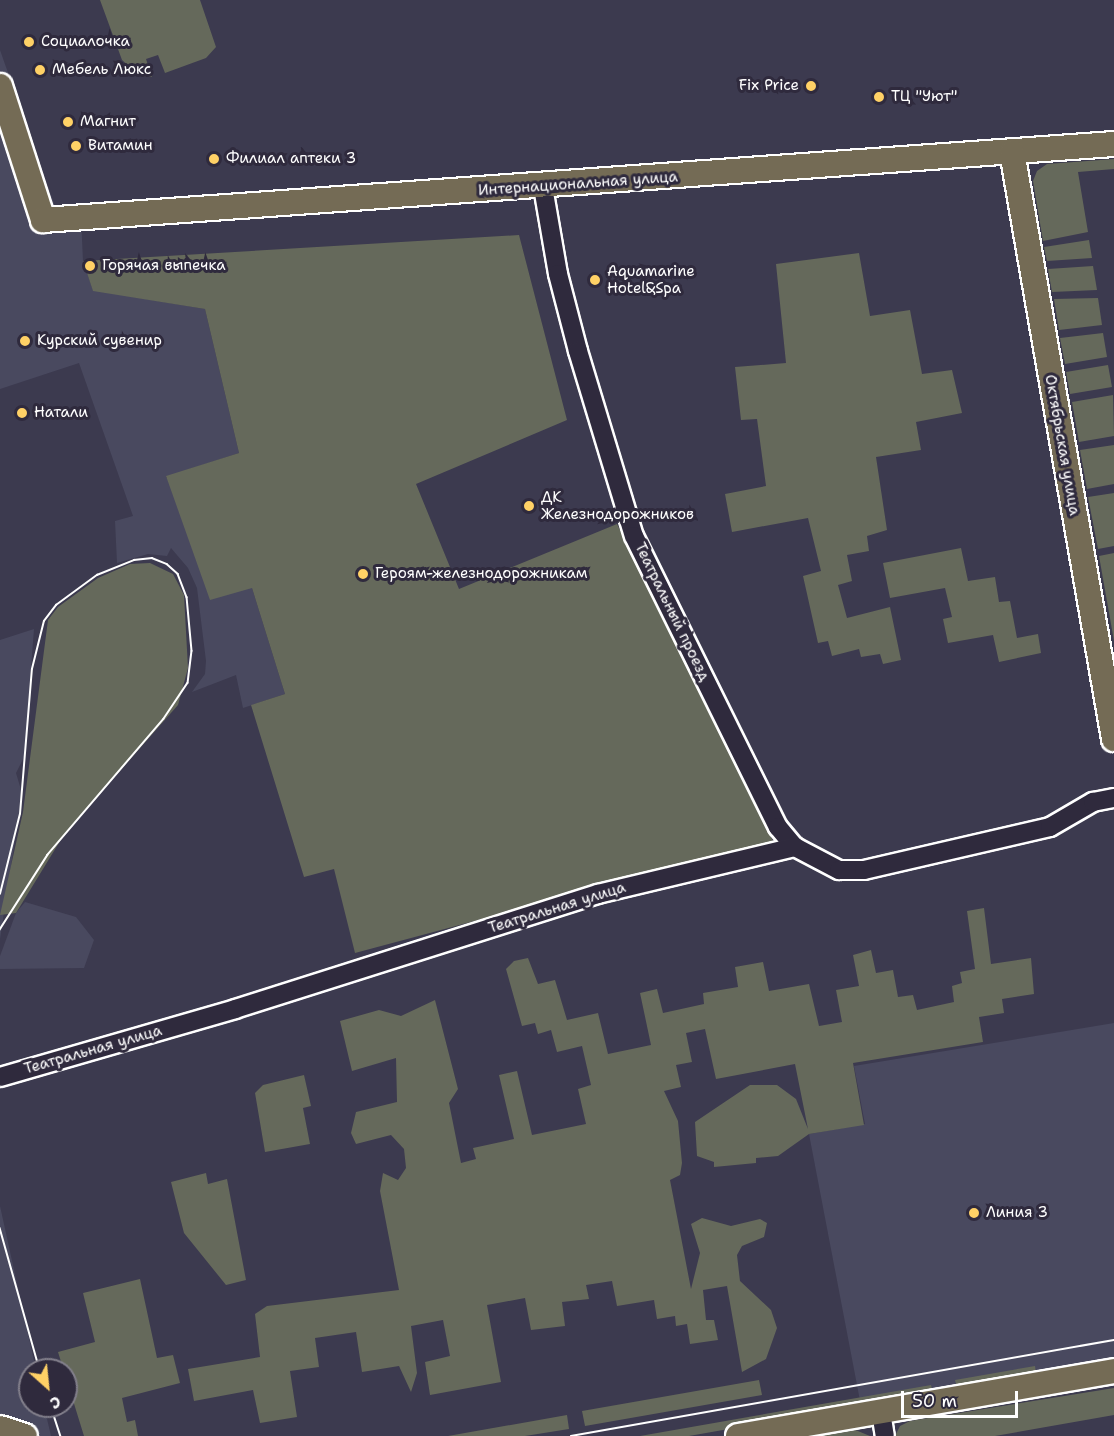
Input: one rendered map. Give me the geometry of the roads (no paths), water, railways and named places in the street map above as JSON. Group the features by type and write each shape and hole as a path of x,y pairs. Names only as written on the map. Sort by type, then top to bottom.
{"main road":[{"name":"Интернациональная улица","path":"0,86 43,220 543,187 1114,144"},
{"name":"Октябрьская улица","path":"1012,152 1114,739"},
{"path":"738,1436 1114,1371"},
{"path":"0,1428 25,1436"}],"street":[{"name":"Театральный проезд","path":"543,187 558,274 575,340 634,536 778,827 795,847"},
{"path":"795,847 839,870 864,870 1050,827 1093,802 1114,798"},
{"name":"Театральная улица","path":"0,1077 235,1009 598,894 795,847"},
{"path":"881,1412 885,1436"}],"tram line":[{"path":"0,894 20,814 32,669 44,621 56,605 97,575 134,560 152,558 167,564 178,574 187,597 192,651 188,683 164,719 48,855 0,930"},
{"path":"0,1228 37,1358"},
{"path":"571,1436 1114,1340"},
{"path":"55,1418 61,1436"}],"place":[{"name":"Социалочка","path":"29,42"},
{"name":"Мебель Люкс","path":"40,70"},
{"name":"Fix Price","path":"811,86"},
{"name":"ТЦ \"Уют\"","path":"879,97"},
{"name":"Магнит","path":"68,122"},
{"name":"Витамин","path":"76,146"},
{"name":"Филиал аптеки 3","path":"214,159"},
{"name":"Горячая выпечка","path":"90,266"},
{"name":"Aquamarine Hotel&Spa","path":"595,280"},
{"name":"Курский сувенир","path":"25,341"},
{"name":"Натали","path":"22,413"},
{"name":"ДК Железнодорожников","path":"529,506"},
{"name":"Героям-железнодорожникам","path":"363,574"},
{"name":"Линия 3","path":"974,1213"}]}
